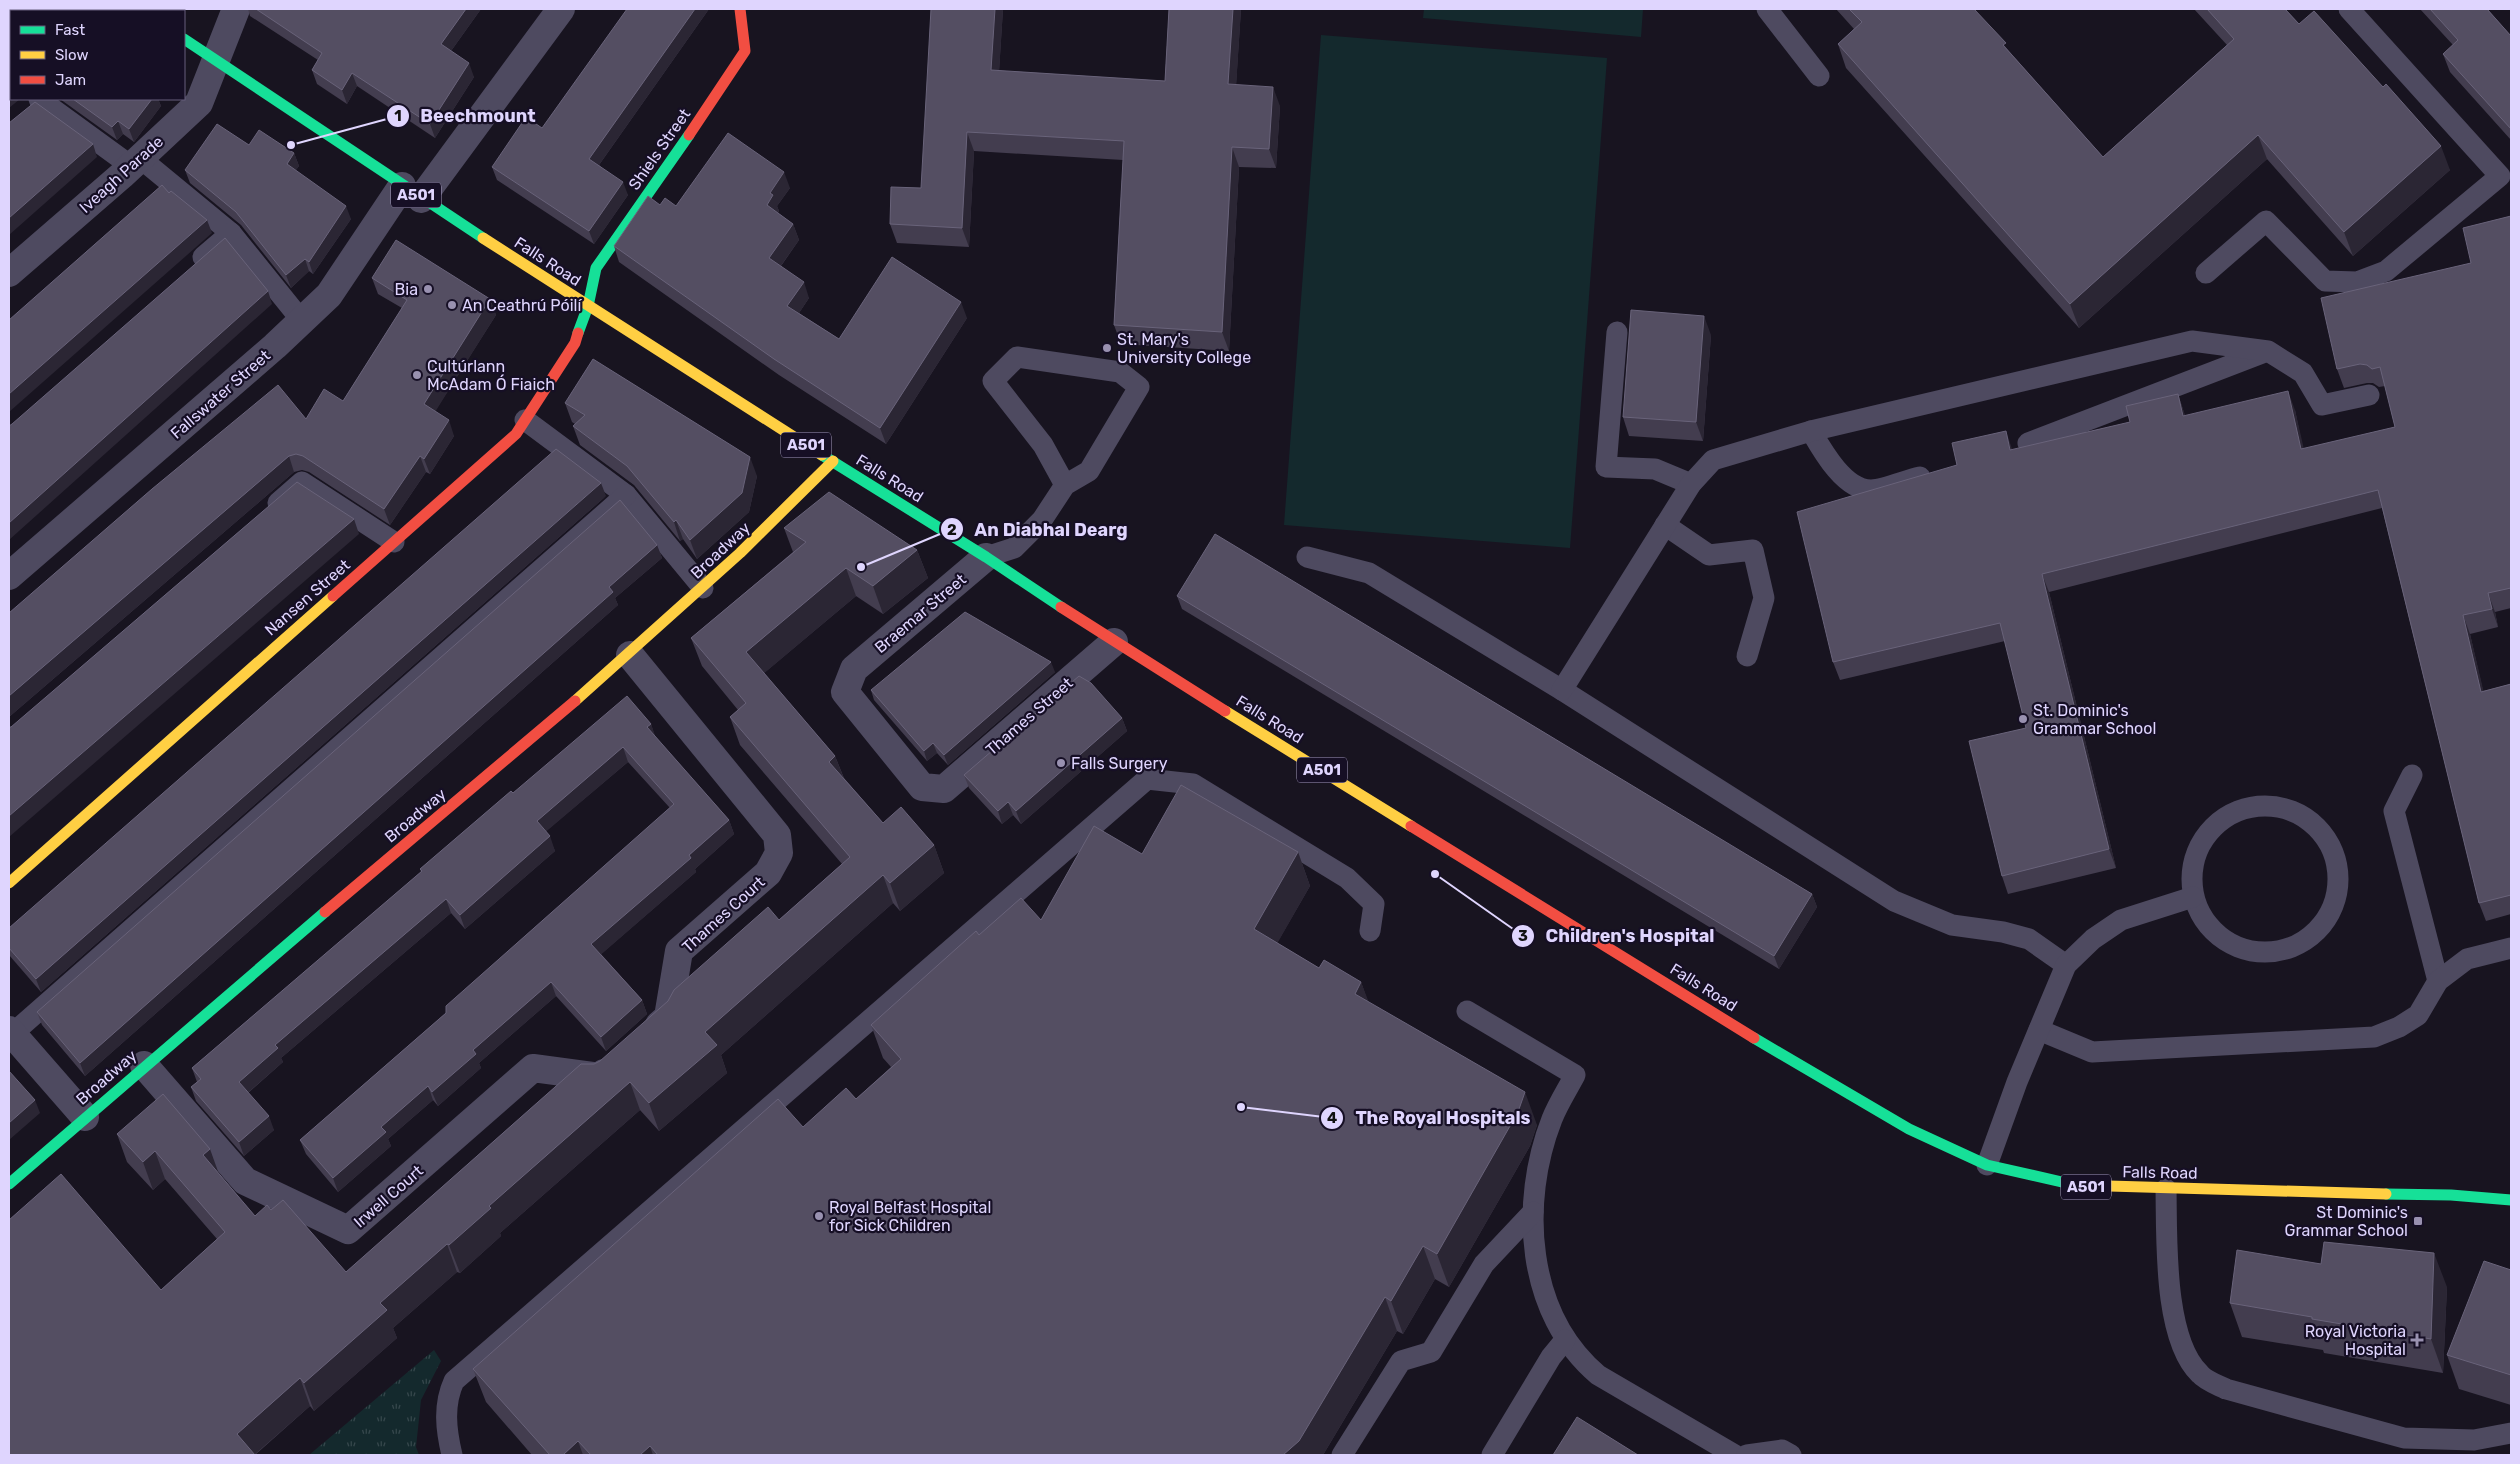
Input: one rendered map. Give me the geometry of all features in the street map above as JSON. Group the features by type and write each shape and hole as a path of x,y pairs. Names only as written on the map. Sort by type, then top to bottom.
{"main road":[{"name":"Shiels Street","path":"588,306 596,268 745,51 740,9"},
{"name":"Falls Road","path":"185,40 412,193 986,557 1114,642 1787,1058 1909,1129 1986,1165 2049,1181 2084,1187 2451,1194 2511,1200"},
{"name":"Nansen Street","path":"9,883 516,434 575,343 588,306"},
{"name":"Broadway","path":"9,1184 144,1065 630,655 765,531 833,461"}],"street":[{"name":"Iveagh Parade","path":"9,273 136,162 199,103 236,9"},
{"name":"Fallswater Street","path":"9,576 302,321 329,295 560,9"},
{"name":"Braemar Street","path":"944,789 922,787 845,692 854,669 986,557"},
{"name":"Thames Street","path":"944,789 1114,642"},
{"name":"Thames Court","path":"630,655 777,835 779,853 768,873 679,951 668,1017 641,1041"},
{"path":"10,1032 85,1117"},
{"name":"Irwell Court","path":"144,1065 245,1181 348,1230 533,1068 600,1077 620,1059"}],"lane":[{"path":"1767,9 1819,76"},
{"path":"2206,273 2266,221 2325,280 2357,282 2386,271 2500,176 2349,9"},
{"path":"33,103 136,162 232,233 302,321"},
{"path":"187,272 232,233"},
{"path":"1617,332 1606,467 1655,468 1691,484"},
{"path":"1562,690 1691,484 1713,460 1811,431 2192,341 2268,352 2303,373 2322,406 2369,395"},
{"path":"2028,443 2268,352"},
{"path":"986,557 1014,548 1042,520 1065,486 1089,471 1139,387 1120,372 1017,357 993,381 1044,445 1065,486"},
{"path":"525,420 626,495 702,588"},
{"path":"1811,431 1827,459 1852,484 1870,490 1920,477"},
{"path":"265,514 302,482 394,542"},
{"path":"10,1032 626,495"},
{"path":"1665,525 1709,555 1753,550 1764,598 1747,656"},
{"path":"1307,557 1368,572 1562,690 1894,901 1952,925 2003,932 2029,939 2066,965"},
{"path":"2412,775 2394,811 2438,981"},
{"path":"452,1455 446,1413 449,1392 454,1381 1147,778 1193,784 1347,878 1374,904 1370,931"},
{"path":"2272,806 2295,812 2308,820 2315,825 2329,844 2338,865 2338,891 2330,915 2314,935 2293,948 2268,953 2243,950 2221,938 2203,920 2193,897 2191,873 2196,851 2215,826 2227,816 2249,807 2272,806"},
{"path":"1986,1165 2066,965 2093,938 2121,920 2193,897"},
{"path":"2039,1030 2092,1052 2374,1037 2400,1028 2418,1015 2438,981 2467,959 2511,948"},
{"path":"1467,1011 1575,1075 1552,1119 1538,1164 1533,1212 1537,1273 1552,1313 1565,1340 1579,1360 1598,1375 1735,1455"},
{"path":"2166,1189 2169,1274 2177,1328 2184,1354 2200,1375 2226,1389 2403,1447 2474,1440 2511,1433"},
{"path":"1342,1455 1401,1361 1431,1352 1484,1264 1533,1212"},
{"path":"1492,1455 1551,1358 1565,1340"},
{"path":"1747,1455 1782,1450 1791,1455"}],"green space":[{"path":"1424,9 1643,9 1641,37 1423,18"},
{"path":"1321,35 1607,58 1570,548 1284,525"},
{"path":"434,1350 441,1361 421,1400 416,1447 419,1455 309,1455"}],"building":[{"path":"9,9 43,10 10,10 9,54"},
{"path":"256,9 466,9 441,44 469,63 430,124 352,73 342,90 312,70 322,53"},
{"path":"627,9 695,9 589,159 623,182 589,231 492,167 526,117 542,128"},
{"path":"931,9 995,9 991,70 1165,81 1169,9 1233,9 1228,84 1273,87 1269,149 1232,147 1222,332 1114,325 1124,141 967,132 962,228 890,224 891,187 921,188"},
{"path":"1849,9 1974,9 2006,43 2003,45 2103,157 2234,39 2207,9 2285,9 2299,24 2314,11 2383,87 2386,84 2441,146 2344,232 2258,135 2070,304 1838,44 1862,22"},
{"path":"2430,9 2487,9 2511,36 2511,129 2443,54 2458,40"},
{"path":"74,100 151,100 129,129 118,121 112,127"},
{"path":"35,102 93,144 9,218 9,123"},
{"path":"217,124 249,145 259,130 294,153 287,164 346,206 309,262 305,259 286,275 236,212 185,170"},
{"path":"728,133 784,172 770,193 773,195 767,205 793,224 769,258 804,282 787,306 839,339 892,257 961,302 880,428 774,359 614,246 648,196 660,205 665,198 676,206"},
{"path":"162,185 169,193 171,191 207,220 9,394 9,320"},
{"path":"2511,216 2511,588 2488,593 2492,609 2463,615 2481,692 2511,684 2511,895 2479,903 2378,490 2042,574 2109,849 2002,876 1969,741 2026,728 2000,623 1833,662 1797,512 1957,465 1952,443 2006,431 2010,450 2130,422 2126,406 2178,394 2183,416 2288,391 2301,449 2395,427 2380,367 2372,369 2367,365 2360,364 2337,369 2321,298 2471,263 2463,228"},
{"path":"225,238 268,291 9,523 9,426"},
{"path":"396,240 490,299 424,404 449,420 424,459 420,456 384,509 303,456 296,454 289,456 9,696 9,613 152,489 278,385 306,419 324,389 343,401 407,300 372,278"},
{"path":"1631,310 1704,316 1696,422 1623,417"},
{"path":"593,359 750,457 742,493 690,540 676,520 674,522 627,466 573,426 585,415 565,403"},
{"path":"556,449 601,483 36,979 9,948 9,928"},
{"path":"297,482 354,519 9,816 9,727"},
{"path":"829,492 917,550 873,586 846,568 746,652 835,756 829,762 883,823 901,807 934,845 890,883 883,875 705,1032 717,1045 649,1103 630,1082 489,1206 491,1208 380,1303 387,1310 304,1383 300,1378 237,1434 255,1455 9,1455 9,1220 61,1174 161,1290 225,1232 155,1151 143,1162 117,1134 163,1094 210,1149 203,1155 255,1216 267,1205 271,1210 283,1200 346,1272 581,1064 594,1064 600,1061 668,1001 674,990 768,907 779,920 850,857 730,717 746,703 691,638 806,542 784,528"},
{"path":"620,500 657,545 609,587 613,592 80,1063 37,1012"},
{"path":"1215,534 1812,894 1774,956 1177,596"},
{"path":"965,612 1051,662 944,755 933,743 924,751 871,690"},
{"path":"1079,676 1091,683 1122,718 1016,811 1008,802 998,811 964,775"},
{"path":"627,696 651,724 647,727 729,820 689,855 691,858 591,944 642,1000 601,1037 551,982 473,1050 476,1054 432,1092 428,1086 381,1127 386,1132 333,1178 300,1140 446,1013 446,1006 674,804 623,747 537,821 550,836 460,915 446,899 275,1045 278,1048 239,1082 269,1116 239,1142 191,1087 201,1079 192,1068 422,871 420,869 511,791 513,793"},
{"path":"1181,785 1298,852 1254,929 1319,968 1324,960 1361,982 1355,994 1525,1092 1518,1112 1437,1254 1423,1246 1391,1301 1385,1297 1299,1441 1283,1455 658,1455 650,1446 640,1455 591,1455 578,1441 563,1455 550,1455 473,1369 778,1099 803,1127 846,1088 856,1099 901,1059 871,1025 976,931 979,935 1021,898 1041,920 1094,826 1142,854"},
{"path":"9,1071 35,1100 9,1123"},
{"path":"2324,1242 2434,1253 2431,1339 2230,1303 2237,1250 2321,1264"},
{"path":"2484,1261 2511,1270 2511,1375 2447,1355"},
{"path":"1577,1417 1638,1455 1553,1455"}],"traffic: fast":[{"path":"185,40 483,238"},
{"path":"578,333 588,306 596,268 689,135"},
{"path":"822,455 986,557 1061,607"},
{"path":"9,1184 325,912"},
{"path":"1754,1038 1909,1129 1987,1165 2075,1185"},
{"path":"2386,1194 2451,1195 2511,1200"}],"traffic: slow":[{"path":"483,238 822,455"},
{"path":"575,701 740,553 833,461"},
{"path":"9,883 333,596"},
{"path":"1225,711 1411,826"},
{"path":"2075,1185 2386,1194"}],"traffic: jam":[{"path":"689,135 745,51 740,9"},
{"path":"333,596 516,434 575,343 578,333"},
{"path":"1061,607 1225,711"},
{"path":"325,912 575,701"},
{"path":"1411,826 1754,1038"}],"place":[{"name":"Beechmount","path":"291,145"},
{"name":"Bia","path":"428,289"},
{"name":"An Ceathrú Póilí","path":"452,305"},
{"name":"St. Mary's University College","path":"1107,348"},
{"name":"Cultúrlann McAdam Ó Fiaich","path":"417,375"},
{"name":"An Diabhal Dearg","path":"861,567"},
{"name":"St. Dominic's Grammar School","path":"2023,719"},
{"name":"Falls Surgery","path":"1061,763"},
{"name":"Children's Hospital","path":"1435,874"},
{"name":"The Royal Hospitals","path":"1241,1107"},
{"name":"Royal Belfast Hospital for Sick Children","path":"819,1216"},
{"name":"St Dominic's Grammar School","path":"2418,1221"},
{"name":"Royal Victoria Hospital","path":"2417,1340"}]}
